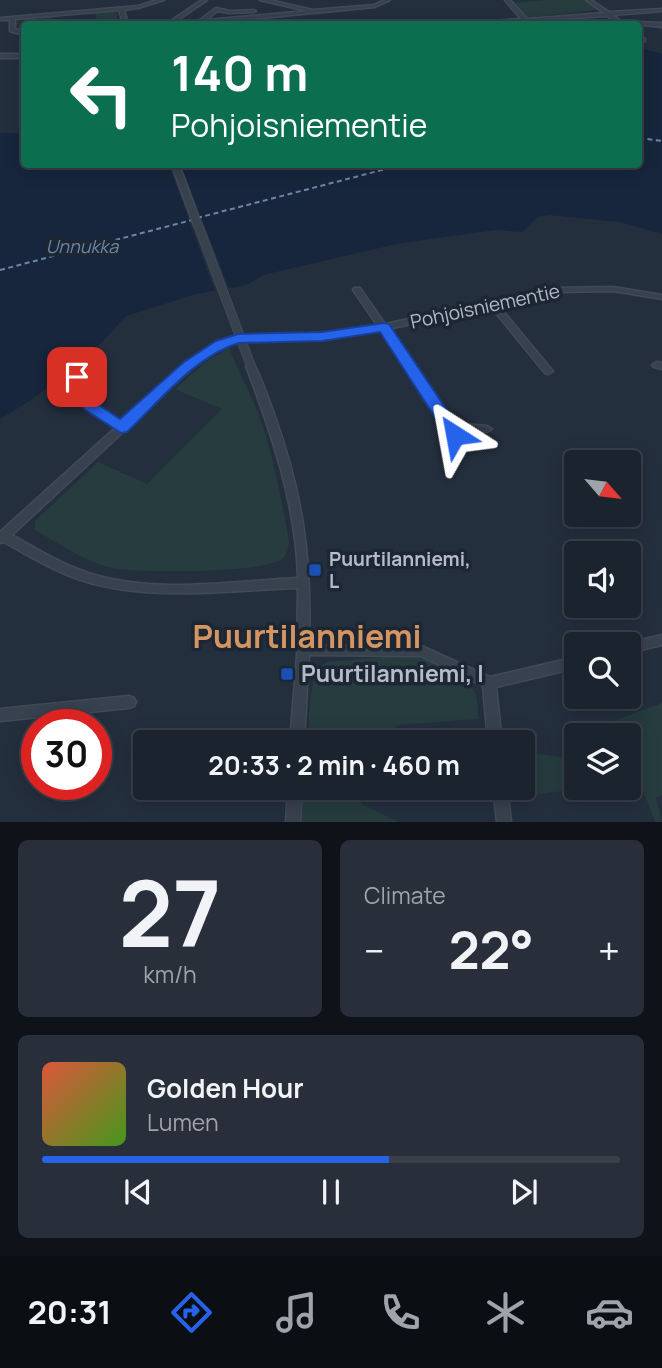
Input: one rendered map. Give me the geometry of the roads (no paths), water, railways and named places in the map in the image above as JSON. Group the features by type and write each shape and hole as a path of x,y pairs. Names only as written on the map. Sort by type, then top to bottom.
{"street":[{"path":"0,19 121,9 162,0"},
{"path":"174,21 205,0"},
{"path":"262,0 315,11"},
{"path":"343,0 362,7"},
{"path":"220,21 382,5 388,0"},
{"path":"507,0 525,20"},
{"path":"588,0 618,21"},
{"path":"121,9 125,21"},
{"path":"202,21 216,9 230,12 253,11 271,16"},
{"path":"513,21 662,10"},
{"path":"13,18 12,30 21,32"},
{"path":"642,24 662,25"},
{"path":"0,56 21,56"},
{"path":"177,168 285,460 297,511 303,583 298,730"},
{"name":"Pohjoisniementie","path":"2,538 190,365 221,344 238,339 322,336 384,327 556,290 613,289 662,297"},
{"path":"357,290 452,431 487,429"},
{"path":"492,303 548,372"},
{"path":"77,377 90,406 121,428"},
{"path":"2,538 76,573 127,585 164,587 303,583"},
{"path":"641,645 662,640"},
{"path":"302,650 422,651 489,683 564,665"},
{"path":"489,683 494,730"},
{"path":"0,715 129,702"},
{"path":"293,822 294,800"},
{"path":"501,800 504,822"}],"water":[{"name":"Unnukka","path":"642,49 662,54 662,234 620,222 549,215 538,217 523,232 496,230 401,243 263,275 247,285 196,294 126,316 88,357 31,400 0,419 0,133 21,133 21,168 642,168"}],"place":[{"name":"Puurtilanniemi, L","path":"315,570"},
{"name":"Puurtilanniemi, I","path":"287,674"}],"district":[{"name":"Puurtilanniemi","path":"307,637"}]}
